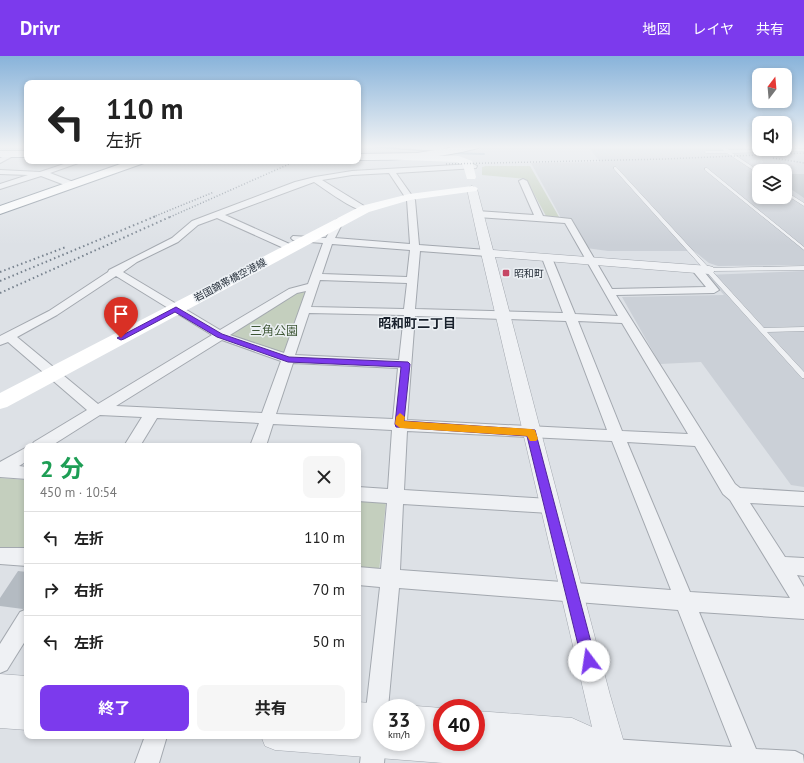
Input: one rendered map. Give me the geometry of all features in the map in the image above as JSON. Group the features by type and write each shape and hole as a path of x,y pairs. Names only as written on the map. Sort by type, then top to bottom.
{"highway":[{"path":"0,210 90,179"}],"main road":[{"path":"470,179 471,183"},
{"name":"岩国錦帯橋空港線","path":"0,392 49,370 294,243 330,229 362,208 407,195 471,183"},
{"name":"岩国錦帯橋空港線","path":"0,402 49,370"}],"street":[{"path":"0,187 26,179"},
{"path":"56,179 73,185"},
{"path":"362,208 316,179 195,223 174,240 144,254 113,272 53,313 5,339 49,370 96,410 152,414 400,424 698,440"},
{"path":"372,731 390,579 400,424 415,248 411,200 396,179"},
{"path":"523,181 540,218"},
{"path":"471,183 477,214 531,432 614,757"},
{"path":"477,214 540,218 568,222 698,440 782,566 804,604"},
{"path":"218,215 294,243"},
{"path":"259,443 314,282 330,229 415,248 703,270 714,290 609,292"},
{"path":"547,258 569,317 749,759"},
{"path":"113,272 119,274 220,335 288,359 405,364"},
{"path":"44,443 293,291 314,282 412,280"},
{"path":"304,310 502,314 627,320"},
{"path":"134,443 152,414"},
{"path":"0,470 24,455"},
{"path":"0,470 24,473"},
{"path":"361,494 550,506"},
{"path":"736,495 804,499"},
{"path":"0,556 24,557"},
{"path":"782,566 804,567"},
{"path":"361,576 804,609"},
{"path":"0,663 24,624"},
{"path":"0,687 24,689"},
{"path":"0,714 24,716"},
{"path":"485,726 572,732 614,757"},
{"path":"361,732 372,731 576,759 614,757 749,759 795,763"},
{"path":"147,763 155,739"}],"lane":[{"path":"624,179 703,270 764,330 804,376"},
{"path":"718,179 804,249"},
{"path":"792,197 804,205"},
{"path":"703,270 804,268"},
{"path":"764,330 804,329"}],"shaded area":[{"path":"540,179 752,179 752,204 792,204 792,179 804,179 804,265 718,266 709,263 694,251 608,251 586,248 569,218 561,218"},
{"path":"804,271 804,487 791,485 701,362 660,364 622,297 724,295 706,275"}],"green space":[{"path":"526,179 537,179 559,217 546,216"},
{"name":"三角公園","path":"312,288 288,359 220,335 293,291"},
{"path":"0,478 24,480 24,550 0,549"},
{"path":"361,500 386,502 379,572 361,570"}],"building":[{"path":"792,179 804,179 804,198 792,190"},
{"path":"18,571 24,572 24,609 0,606 0,598"}],"railway":[{"path":"170,217 256,179"},
{"path":"153,217 214,192"},
{"path":"0,281 156,216"},
{"path":"0,293 172,216"},
{"path":"0,272 66,247"}],"slow traffic":[{"path":"400,417 400,424 531,432 533,439"}],"place":[{"name":"昭和町","path":"506,273"}],"district":[{"name":"昭和町二丁目","path":"417,323"}],"route":[{"path":"121,338 176,309 220,335 288,359 405,364 400,424 531,432 589,661"}]}
